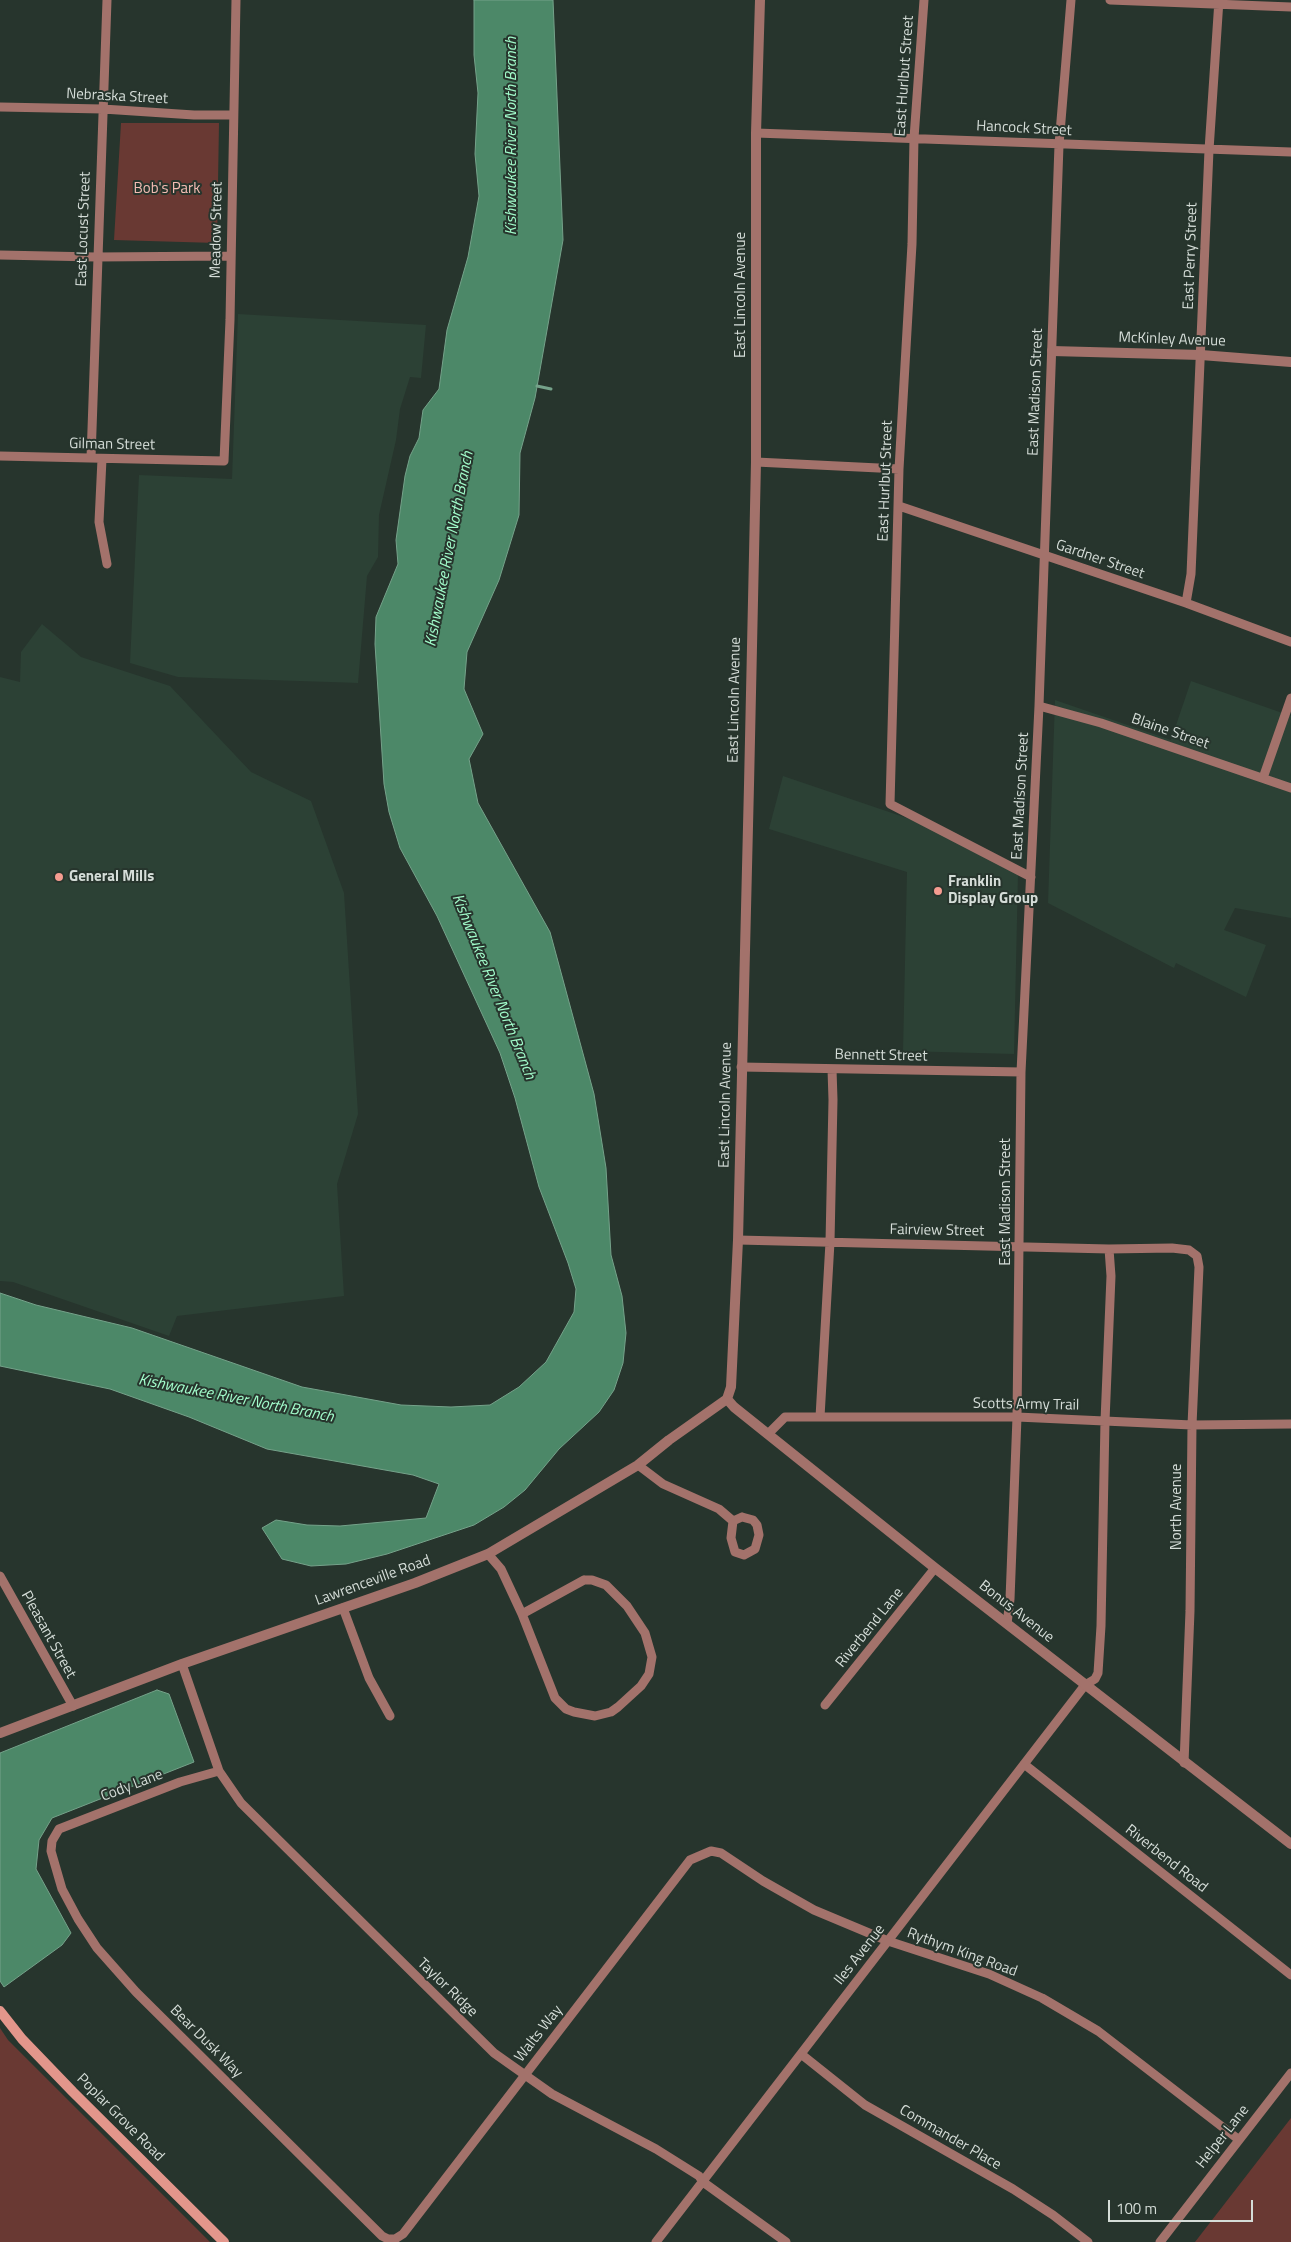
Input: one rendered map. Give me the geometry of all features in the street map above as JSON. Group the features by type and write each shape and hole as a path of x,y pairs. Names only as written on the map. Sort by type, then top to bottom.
{"main road":[{"name":"Poplar Grove Road","path":"0,2011 22,2039 73,2092 224,2242"}],"street":[{"name":"East Locust Street","path":"91,458 96,257 107,0"},
{"name":"Meadow Street","path":"224,461 230,320 236,0"},
{"name":"East Lincoln Avenue","path":"727,1399 731,1387 738,1240 756,462 756,133 760,0"},
{"name":"East Hurlbut Street","path":"924,0 914,138 912,244 899,469 890,804 1031,877"},
{"name":"East Madison Street","path":"1007,1624 1010,1599 1017,1417 1021,1072 1039,706 1059,145 1071,0"},
{"path":"1110,0 1219,2 1291,7"},
{"name":"East Perry Street","path":"1186,604 1191,574 1209,150 1219,2"},
{"name":"Nebraska Street","path":"0,107 103,109 194,115 234,115"},
{"name":"Hancock Street","path":"756,133 1291,152"},
{"path":"0,255 96,257 230,256"},
{"name":"McKinley Avenue","path":"1052,350 1201,355 1291,362"},
{"name":"Gilman Street","path":"0,456 224,461"},
{"path":"102,459 98,522 107,564"},
{"path":"756,462 899,469"},
{"name":"Gardner Street","path":"899,506 1291,642"},
{"path":"1263,778 1291,698"},
{"name":"Blaine Street","path":"1039,706 1101,723 1291,788"},
{"name":"Bennett Street","path":"741,1067 1021,1072"},
{"path":"820,1417 830,1242 832,1069"},
{"name":"Fairview Street","path":"738,1240 1109,1249 1172,1248 1189,1250 1194,1253"},
{"name":"Iles Avenue","path":"656,2242 1085,1685 1095,1679 1098,1673 1111,1276 1109,1249"},
{"name":"North Avenue","path":"1184,1763 1190,1611 1192,1425 1199,1267 1194,1253"},
{"name":"Bonus Avenue","path":"727,1399 734,1407 936,1568 1184,1763 1291,1844"},
{"name":"Lawrenceville Road","path":"0,1732 182,1664 415,1583 488,1554 638,1465 669,1440 727,1399"},
{"name":"Scotts Army Trail","path":"768,1434 785,1417 1017,1417 1192,1425 1291,1424"},
{"path":"638,1465 663,1484 720,1509 733,1520"},
{"path":"488,1554 500,1569 522,1614 555,1698 566,1708 574,1712 595,1716 611,1712 641,1686 649,1674 652,1657 645,1633 627,1606 601,1582 592,1580 576,1583 522,1614"},
{"name":"Riverbend Lane","path":"825,1705 936,1568"},
{"name":"Pleasant Street","path":"0,1576 73,1706"},
{"path":"343,1608 369,1678 390,1716"},
{"name":"Taylor Ridge","path":"182,1664 219,1772 241,1803 291,1855 494,2053 552,2094 656,2149 699,2176 703,2182 786,2242"},
{"name":"Riverbend Road","path":"1024,1764 1291,1975"},
{"name":"Cody Lane","path":"57,1832 64,1826 162,1789 219,1772"},
{"name":"Bear Dusk Way","path":"57,1832 52,1841 51,1852 62,1889 78,1919 97,1948 136,1992 375,2229 385,2238 393,2240"},
{"name":"Rythym King Road","path":"711,1851 721,1853 763,1882 814,1910 888,1941 989,1974 1042,1998 1098,2031 1238,2140"},
{"name":"Walts Way","path":"393,2240 403,2234 690,1860 711,1851"},
{"name":"Commander Place","path":"801,2054 865,2105 1013,2189 1053,2215 1088,2242"},
{"name":"Helper Lane","path":"1160,2242 1291,2072"}],"shaded area":[{"path":"238,314 426,325 421,378 410,377 400,409 396,440 379,515 378,557 367,576 358,683 178,677 130,663 139,475 232,479"},
{"path":"42,624 81,657 170,686 251,772 311,801 344,893 358,1114 337,1184 344,1296 177,1316 169,1336 13,1282 0,1281 0,677 20,682 21,652"},
{"path":"1191,681 1291,716 1291,918 1235,908 1224,930 1266,945 1246,997 1176,963 1174,968 1048,903 1055,700 1171,740"},
{"path":"783,776 942,830 1018,874 1014,1054 903,1051 907,872 769,829"}],"green space":[{"name":"Bob's Park","path":"121,123 219,123 217,243 114,240"},
{"path":"0,2028 8,2040 210,2242 0,2242"},
{"path":"1291,2118 1291,2242 1195,2242"}],"water":[{"name":"Kishwaukee River North Branch","path":"474,0 553,0 563,240 535,398 520,453 519,515 499,580 467,652 464,689 483,734 469,759 478,803 550,932 594,1094 606,1168 611,1255 622,1296 626,1333 623,1363 614,1390 599,1412 559,1449 525,1490 504,1507 474,1525 387,1554 346,1564 311,1566 282,1559 262,1528 276,1520 307,1525 340,1526 426,1518 439,1484 413,1475 267,1449 189,1417 110,1389 0,1366 0,1293 36,1305 132,1328 302,1387 401,1405 451,1407 490,1405 519,1387 546,1362 574,1312 576,1289 539,1187 515,1098 500,1053 437,916 400,848 389,812 384,784 375,644 376,617 398,564 396,540 405,476 410,456 419,438 423,410 439,389 447,330 468,257 479,196 475,154 478,93 474,55"},
{"path":"157,1690 169,1694 194,1762 52,1818 39,1840 36,1869 71,1933 62,1945 4,1987 0,1981 0,1753"}],"waterway":[{"path":"537,386 551,389"}],"place":[{"name":"General Mills","path":"59,877"},
{"name":"Franklin Display Group","path":"938,891"}]}
